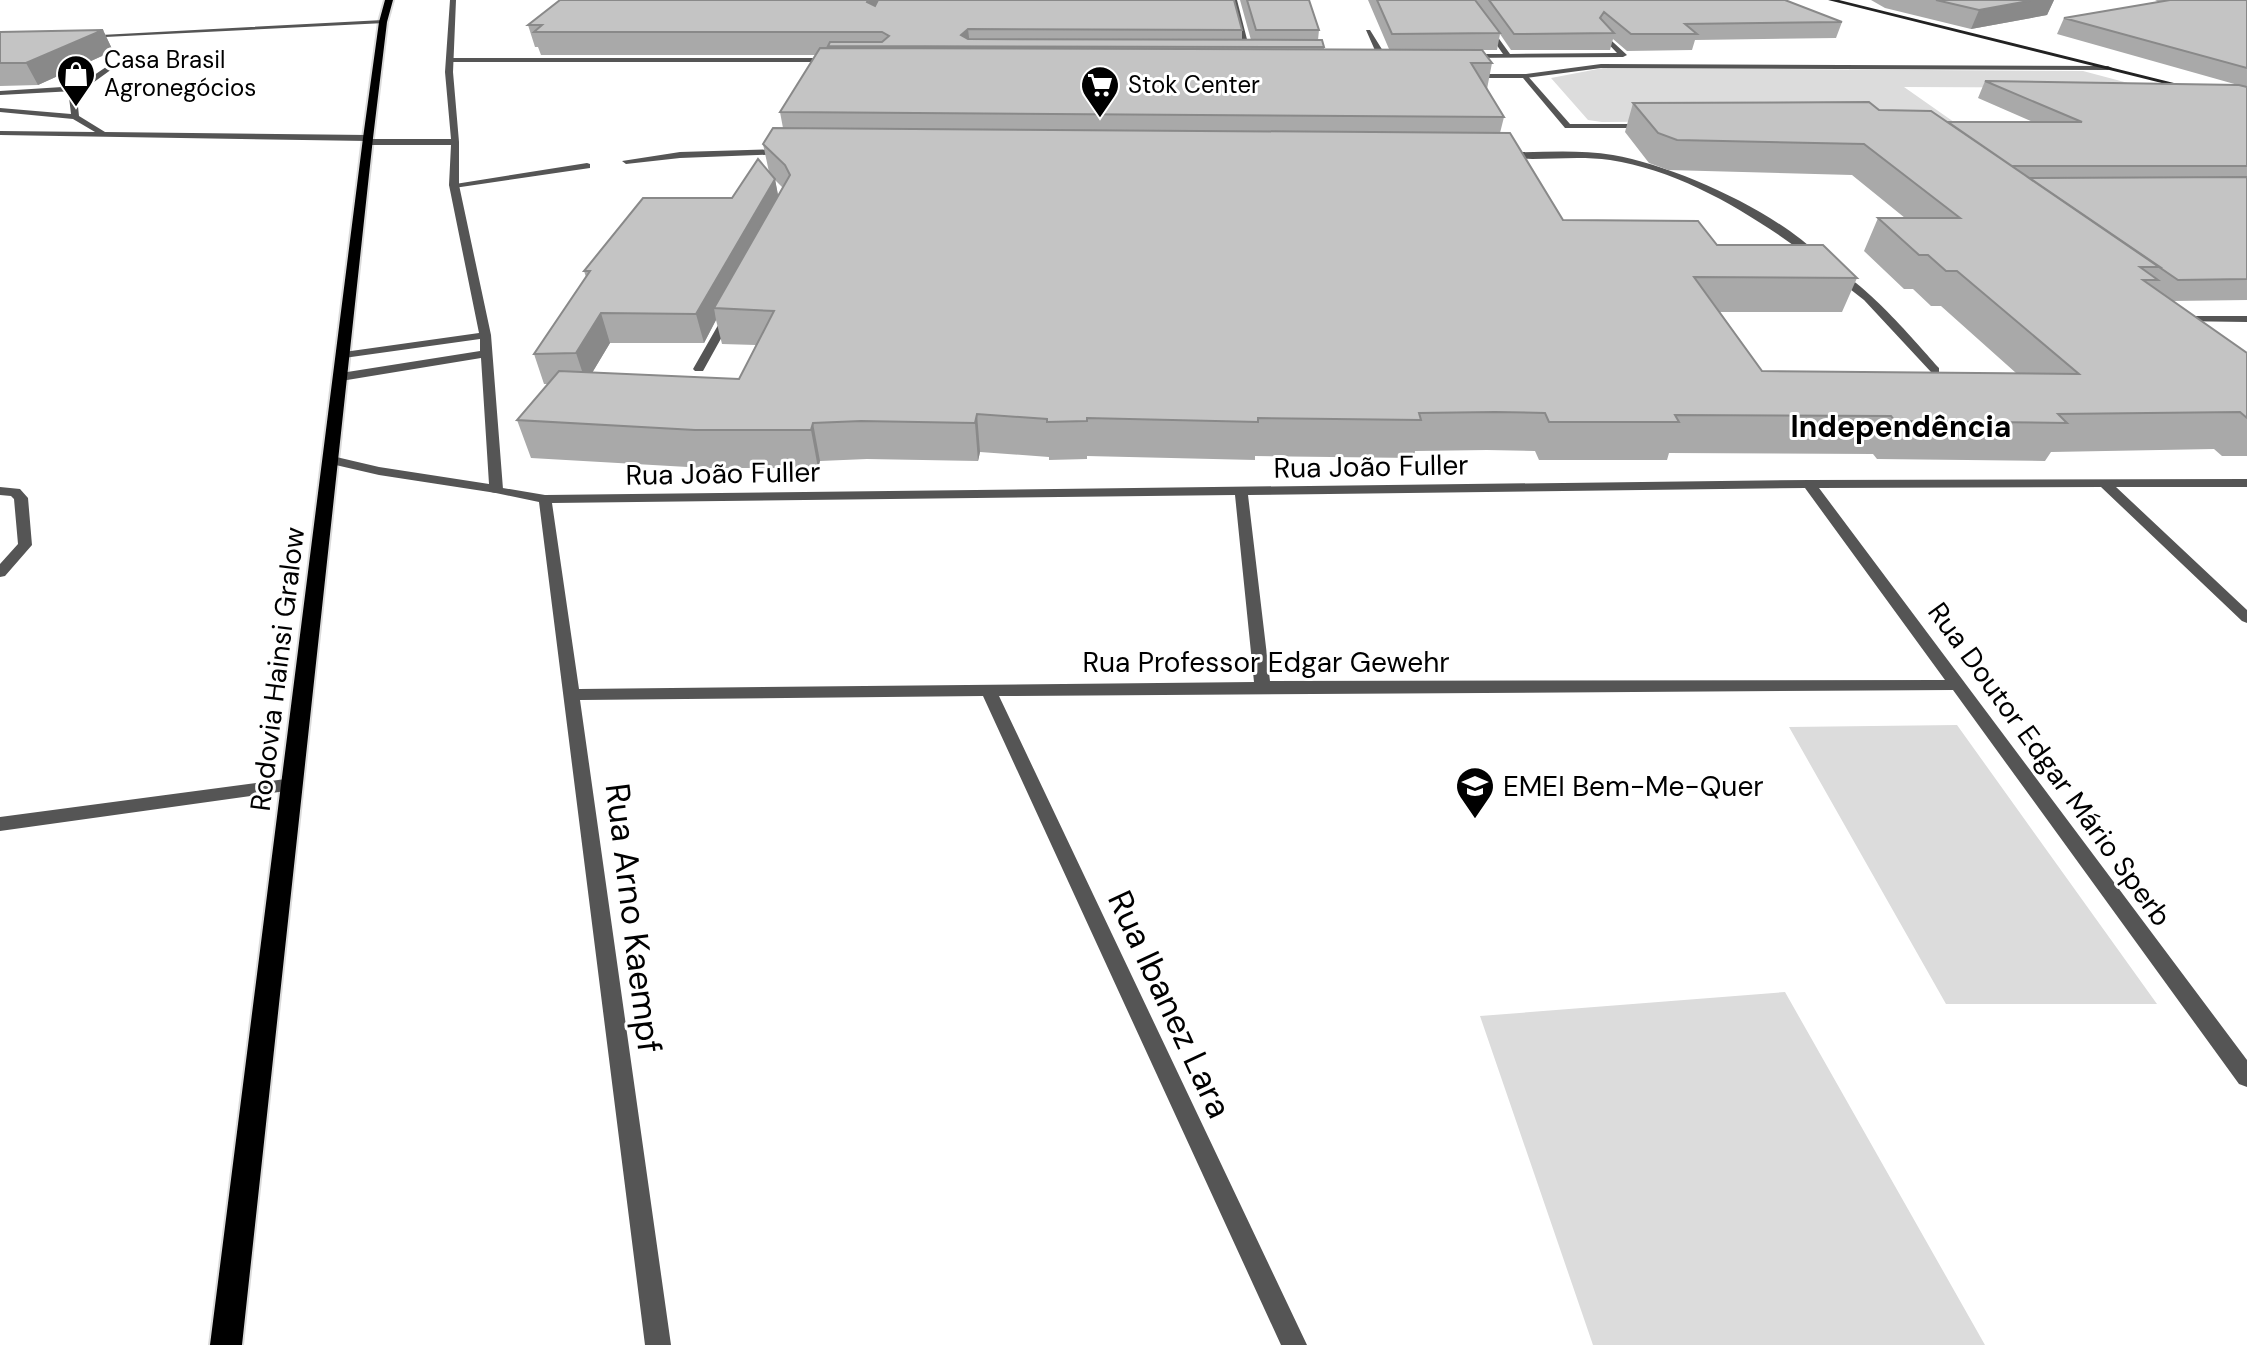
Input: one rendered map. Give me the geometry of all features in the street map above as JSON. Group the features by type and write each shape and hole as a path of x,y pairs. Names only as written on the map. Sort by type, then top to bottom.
{"main road":[{"name":"Rodovia Hainsi Gralow","path":"226,1345 368,140 383,22 389,0"},
{"path":"1831,0 2201,90"}],"street":[{"path":"453,0 450,60 454,185 485,335 496,489"},
{"path":"1234,0 1249,57"},
{"path":"1468,0 1508,56"},
{"path":"70,38 143,31 265,29 383,22"},
{"path":"1368,31 1380,53 1401,56"},
{"path":"1462,56 1623,55 1601,33"},
{"path":"1233,57 1264,57"},
{"path":"450,60 838,60"},
{"path":"1462,76 1526,76 1601,66 2108,68"},
{"path":"75,117 73,97 80,88 109,67"},
{"path":"1526,76 1568,126 1661,126"},
{"path":"0,93 80,88"},
{"path":"0,110 75,117 102,132"},
{"path":"0,133 102,132 455,142"},
{"path":"742,152 746,164"},
{"path":"626,161 742,152 803,152"},
{"path":"1491,155 1610,158 1678,176 1791,237 1868,298 1935,370"},
{"path":"454,185 587,166"},
{"path":"699,369 735,305"},
{"path":"2164,310 2200,335"},
{"path":"2177,319 2247,319"},
{"path":"344,355 485,335"},
{"path":"341,377 486,354"},
{"name":"Rua João Fuller","path":"332,460 545,499 1809,484 2247,483"},
{"name":"Rua Doutor Edgar Mário Sperb","path":"1809,484 2247,1077"},
{"path":"2105,484 2247,618"},
{"path":"0,491 15,492 21,498 25,545 0,573"},
{"path":"1241,491 1263,687"},
{"name":"Rua Arno Kaempf","path":"545,499 658,1345"},
{"name":"Rua Professor Edgar Gewehr","path":"573,695 1263,687 1960,685"},
{"name":"Rua Ibanez Lara","path":"989,691 1294,1345"},
{"path":"0,824 293,784"}],"shaded area":[{"path":"1603,68 2083,71 2147,88 1904,87 1981,141 1913,120 1588,120 1551,78"},
{"path":"1957,725 2157,1004 1946,1004 1789,727"},
{"path":"1785,992 1985,1345 1593,1345 1480,1016"}],"building":[{"path":"560,0 868,0 875,6 878,0 1234,0 1242,30 968,29 961,35 968,39 1322,40 1324,47 828,46 830,42 882,42 889,36 882,32 534,32 542,25 528,25"},
{"path":"1247,0 1309,0 1319,30 1256,30"},
{"path":"1377,0 1475,0 1500,33 1392,34"},
{"path":"1489,0 1785,0 1842,22 1685,24 1697,34 1631,34 1604,12 1600,18 1614,33 1514,34"},
{"path":"1936,0 2034,0 1979,10"},
{"path":"2170,0 2247,0 2247,68 2064,18"},
{"path":"103,30 26,63 0,63 0,32"},
{"path":"820,48 1482,50 1492,63 1471,63 1504,117 780,112"},
{"path":"1985,81 2247,87 2247,166 2012,166 1948,122 2082,122"},
{"path":"1869,102 1879,110 1931,111 2160,267 2140,267 2158,280 2143,280 2247,353 2247,418 2240,412 2058,414 2067,423 1895,421 1891,416 1675,415 1679,422 1549,422 1545,413 1495,412 1419,413 1421,420 1258,418 1258,422 1087,418 1087,421 1047,422 1047,419 977,414 975,423 813,423 811,430 695,430 517,420 559,371 739,379 774,311 714,308 790,175 785,165 763,144 773,128 1510,133 1563,220 1698,221 1717,245 1823,245 1857,278 1694,277 1762,371 2079,374 1957,271 1946,271 1928,255 1919,255 1878,218 1960,218 1864,144 1677,140 1658,133 1633,103"},
{"path":"758,159 775,179 696,314 601,313 576,353 534,354 590,271 584,271 643,198 732,198"},
{"path":"2247,177 2247,279 2178,280 2029,178"}],"place":[{"name":"Casa Brasil Agronegócios","path":"76,108"},
{"name":"Stok Center","path":"1100,119"},
{"name":"EMEI Bem-Me-Quer","path":"1475,820"}],"district":[{"name":"Independência","path":"1901,427"}]}
